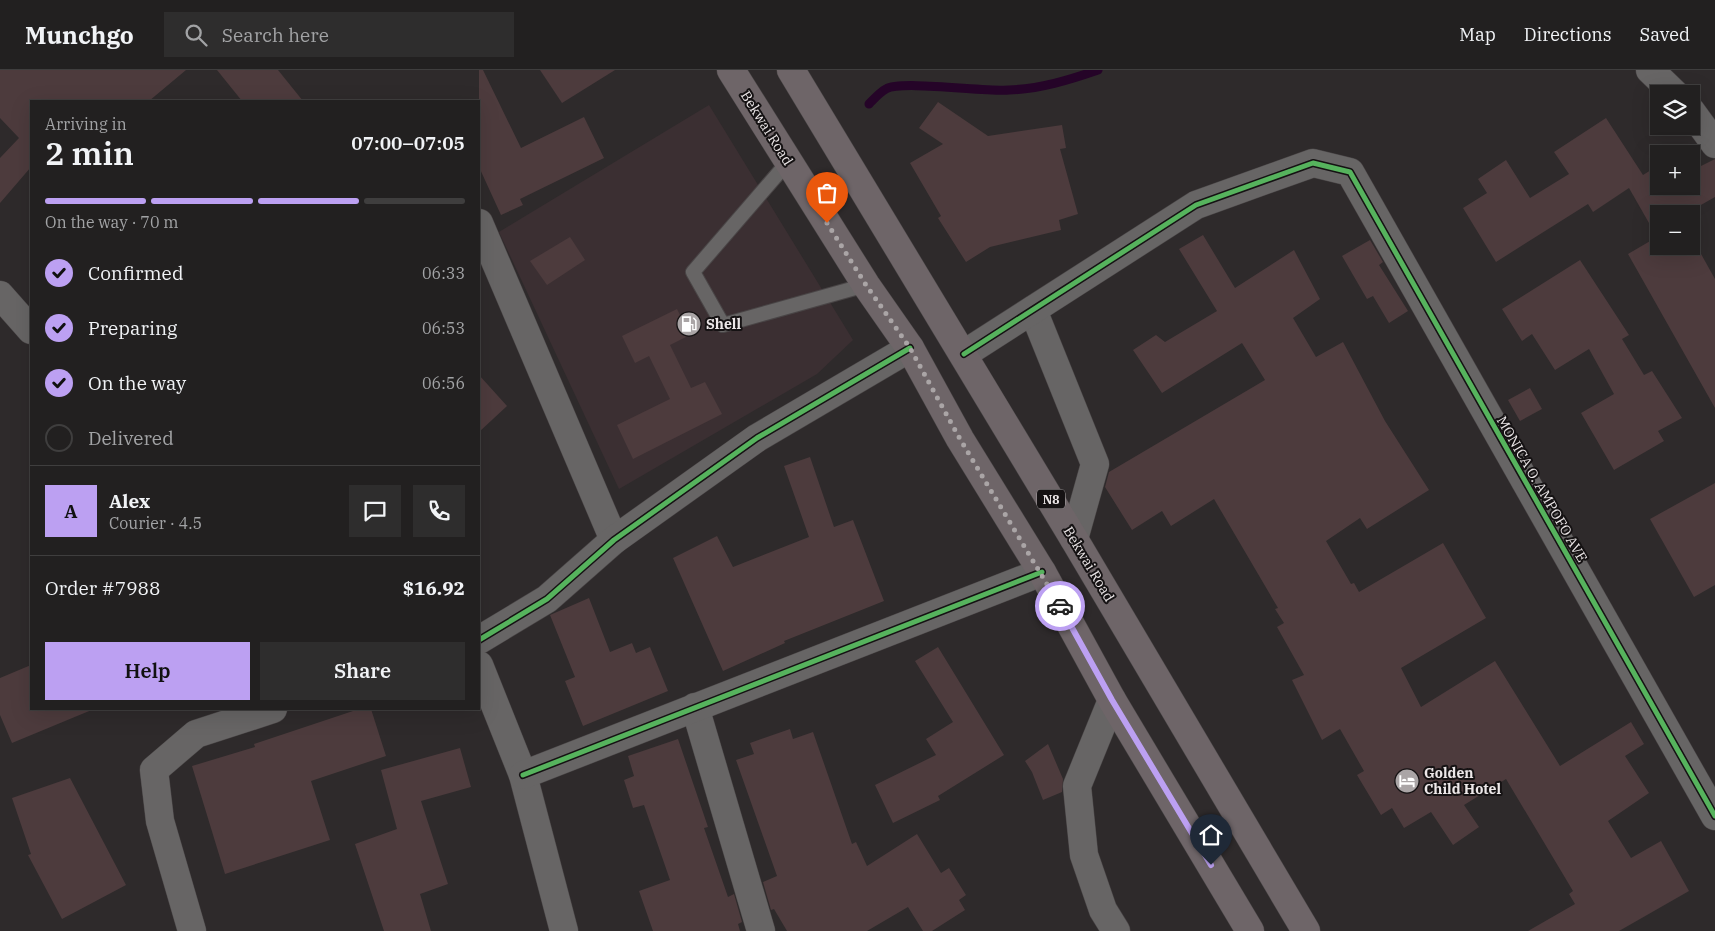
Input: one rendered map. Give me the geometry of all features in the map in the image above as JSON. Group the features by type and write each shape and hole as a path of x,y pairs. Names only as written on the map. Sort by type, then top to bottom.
{"highway":[{"name":"Bekwai Road","path":"732,70 866,285 910,348 960,439 1042,572 1112,700 1250,931"},
{"name":"Bekwai Road","path":"791,70 964,354 1306,931"}],"street":[{"path":"1650,70 1666,85"},
{"path":"1700,123 1715,144"},
{"name":"MONICA O. AMPOFO AVE","path":"1033,310 1196,205 1313,163 1350,172 1715,816"},
{"path":"480,225 614,540"},
{"path":"0,295 30,329"},
{"path":"964,354 1033,310 1095,464 1074,539"},
{"path":"480,639 547,599 614,540 757,438 910,348"},
{"path":"523,775 1042,572"},
{"path":"480,668 523,775 564,931"},
{"path":"1112,700 1077,786 1084,855 1103,910 1116,931"},
{"path":"695,707 761,931"},
{"path":"192,931 160,821 154,770 196,734 270,710"}],"lane":[{"path":"788,162 693,272 723,325 866,285"}],"shaded area":[{"path":"709,105 853,340 817,374 619,489 499,232"}],"building":[{"path":"0,70 186,70 150,100 30,100 30,168 0,203 0,158 19,138 0,118"},
{"path":"217,70 278,70 302,100 241,100"},
{"path":"479,70 483,70 521,148 584,117 604,158 520,199 523,205 501,215 480,169"},
{"path":"540,70 615,70 562,103"},
{"path":"938,102 988,136 1062,125 1066,148 1060,149 1078,214 1059,220 1061,230 990,247 966,262 938,218 941,216 910,163 943,144 919,128"},
{"path":"1606,118 1643,175 1650,171 1650,195 1700,195 1700,166 1715,159 1715,197 1700,206 1650,205 1650,225 1629,188 1593,212 1588,204 1496,262 1463,208 1487,193 1478,179 1506,160 1530,198 1569,174 1554,152"},
{"path":"1203,235 1235,288 1294,250 1320,299 1293,318 1316,357 1343,342 1385,421 1429,490 1367,529 1360,518 1326,541 1351,584 1354,583 1359,592 1443,543 1486,618 1401,668 1421,707 1495,661 1560,766 1631,722 1644,744 1625,756 1649,793 1608,821 1631,858 1661,841 1689,891 1619,931 1528,931 1575,904 1569,894 1573,891 1506,779 1464,805 1479,827 1453,845 1431,812 1404,828 1392,808 1381,815 1357,775 1364,771 1340,729 1322,740 1292,680 1304,675 1277,627 1284,623 1275,609 1278,608 1214,499 1171,526 1162,511 1132,530 1105,487 1109,472 1265,380 1242,343 1162,393 1133,350 1156,335 1165,342 1217,311 1179,249"},
{"path":"570,237 585,260 547,285 530,261"},
{"path":"1370,240 1383,262 1379,265 1408,311 1389,323 1373,296 1367,299 1342,256"},
{"path":"1650,241 1650,255 1700,255 1700,252 1715,279 1715,408 1628,254"},
{"path":"1580,260 1629,335 1622,339 1644,375 1652,371 1682,418 1658,431 1664,441 1614,470 1581,413 1614,394 1589,349 1555,370 1532,334 1522,341 1502,309"},
{"path":"677,309 690,335 670,345 691,388 705,382 722,414 633,459 617,425 670,399 649,356 635,363 622,336"},
{"path":"480,376 507,406 480,431"},
{"path":"1530,388 1542,409 1520,421 1508,400"},
{"path":"810,457 834,527 853,520 884,601 784,641 785,643 723,671 673,558 717,536 733,567 809,537 784,466"},
{"path":"1715,483 1715,585 1694,597 1650,519"},
{"path":"589,598 610,652 632,643 636,653 650,647 668,691 583,726 565,681 575,677 550,615"},
{"path":"938,647 1004,755 938,796 940,800 893,823 875,785 936,755 926,739 953,722 915,661"},
{"path":"30,665 30,710 92,710 12,743 0,715 0,678"},
{"path":"356,710 371,710 386,756 311,781 330,840 225,874 192,766 255,747 254,744"},
{"path":"790,729 793,739 813,732 852,844 856,842 867,866 917,834 941,873 949,868 966,895 959,900 965,910 932,931 923,931 908,907 867,931 787,931 774,909 771,910 763,882 777,876 736,760 754,754 750,743"},
{"path":"678,739 708,827 704,828 728,897 734,894 742,922 738,924 740,931 653,931 639,891 670,880 644,805 633,808 624,780 634,776 628,756"},
{"path":"1048,744 1063,779 1062,792 1043,800 1032,772 1025,761"},
{"path":"460,748 471,787 421,801 448,884 420,894 431,931 384,931 355,844 397,829 381,770"},
{"path":"70,778 126,885 62,919 28,855 31,854 12,798"}],"waterway":[{"path":"869,104 884,90 895,87 1021,89 1054,83 1098,70"}],"cycle path":[{"path":"964,354 1196,205 1313,163 1350,172 1715,816"},
{"path":"480,639 547,599 614,540 757,438 910,348"},
{"path":"523,775 1042,572"}],"way so far":[{"path":"827,223 866,285 910,348 960,439 1042,572 1060,606"}],"place":[{"name":"Shell","path":"689,324"},
{"name":"Golden Child Hotel","path":"1407,781"}],"route":[{"path":"1060,606 1112,700 1211,865"}]}
